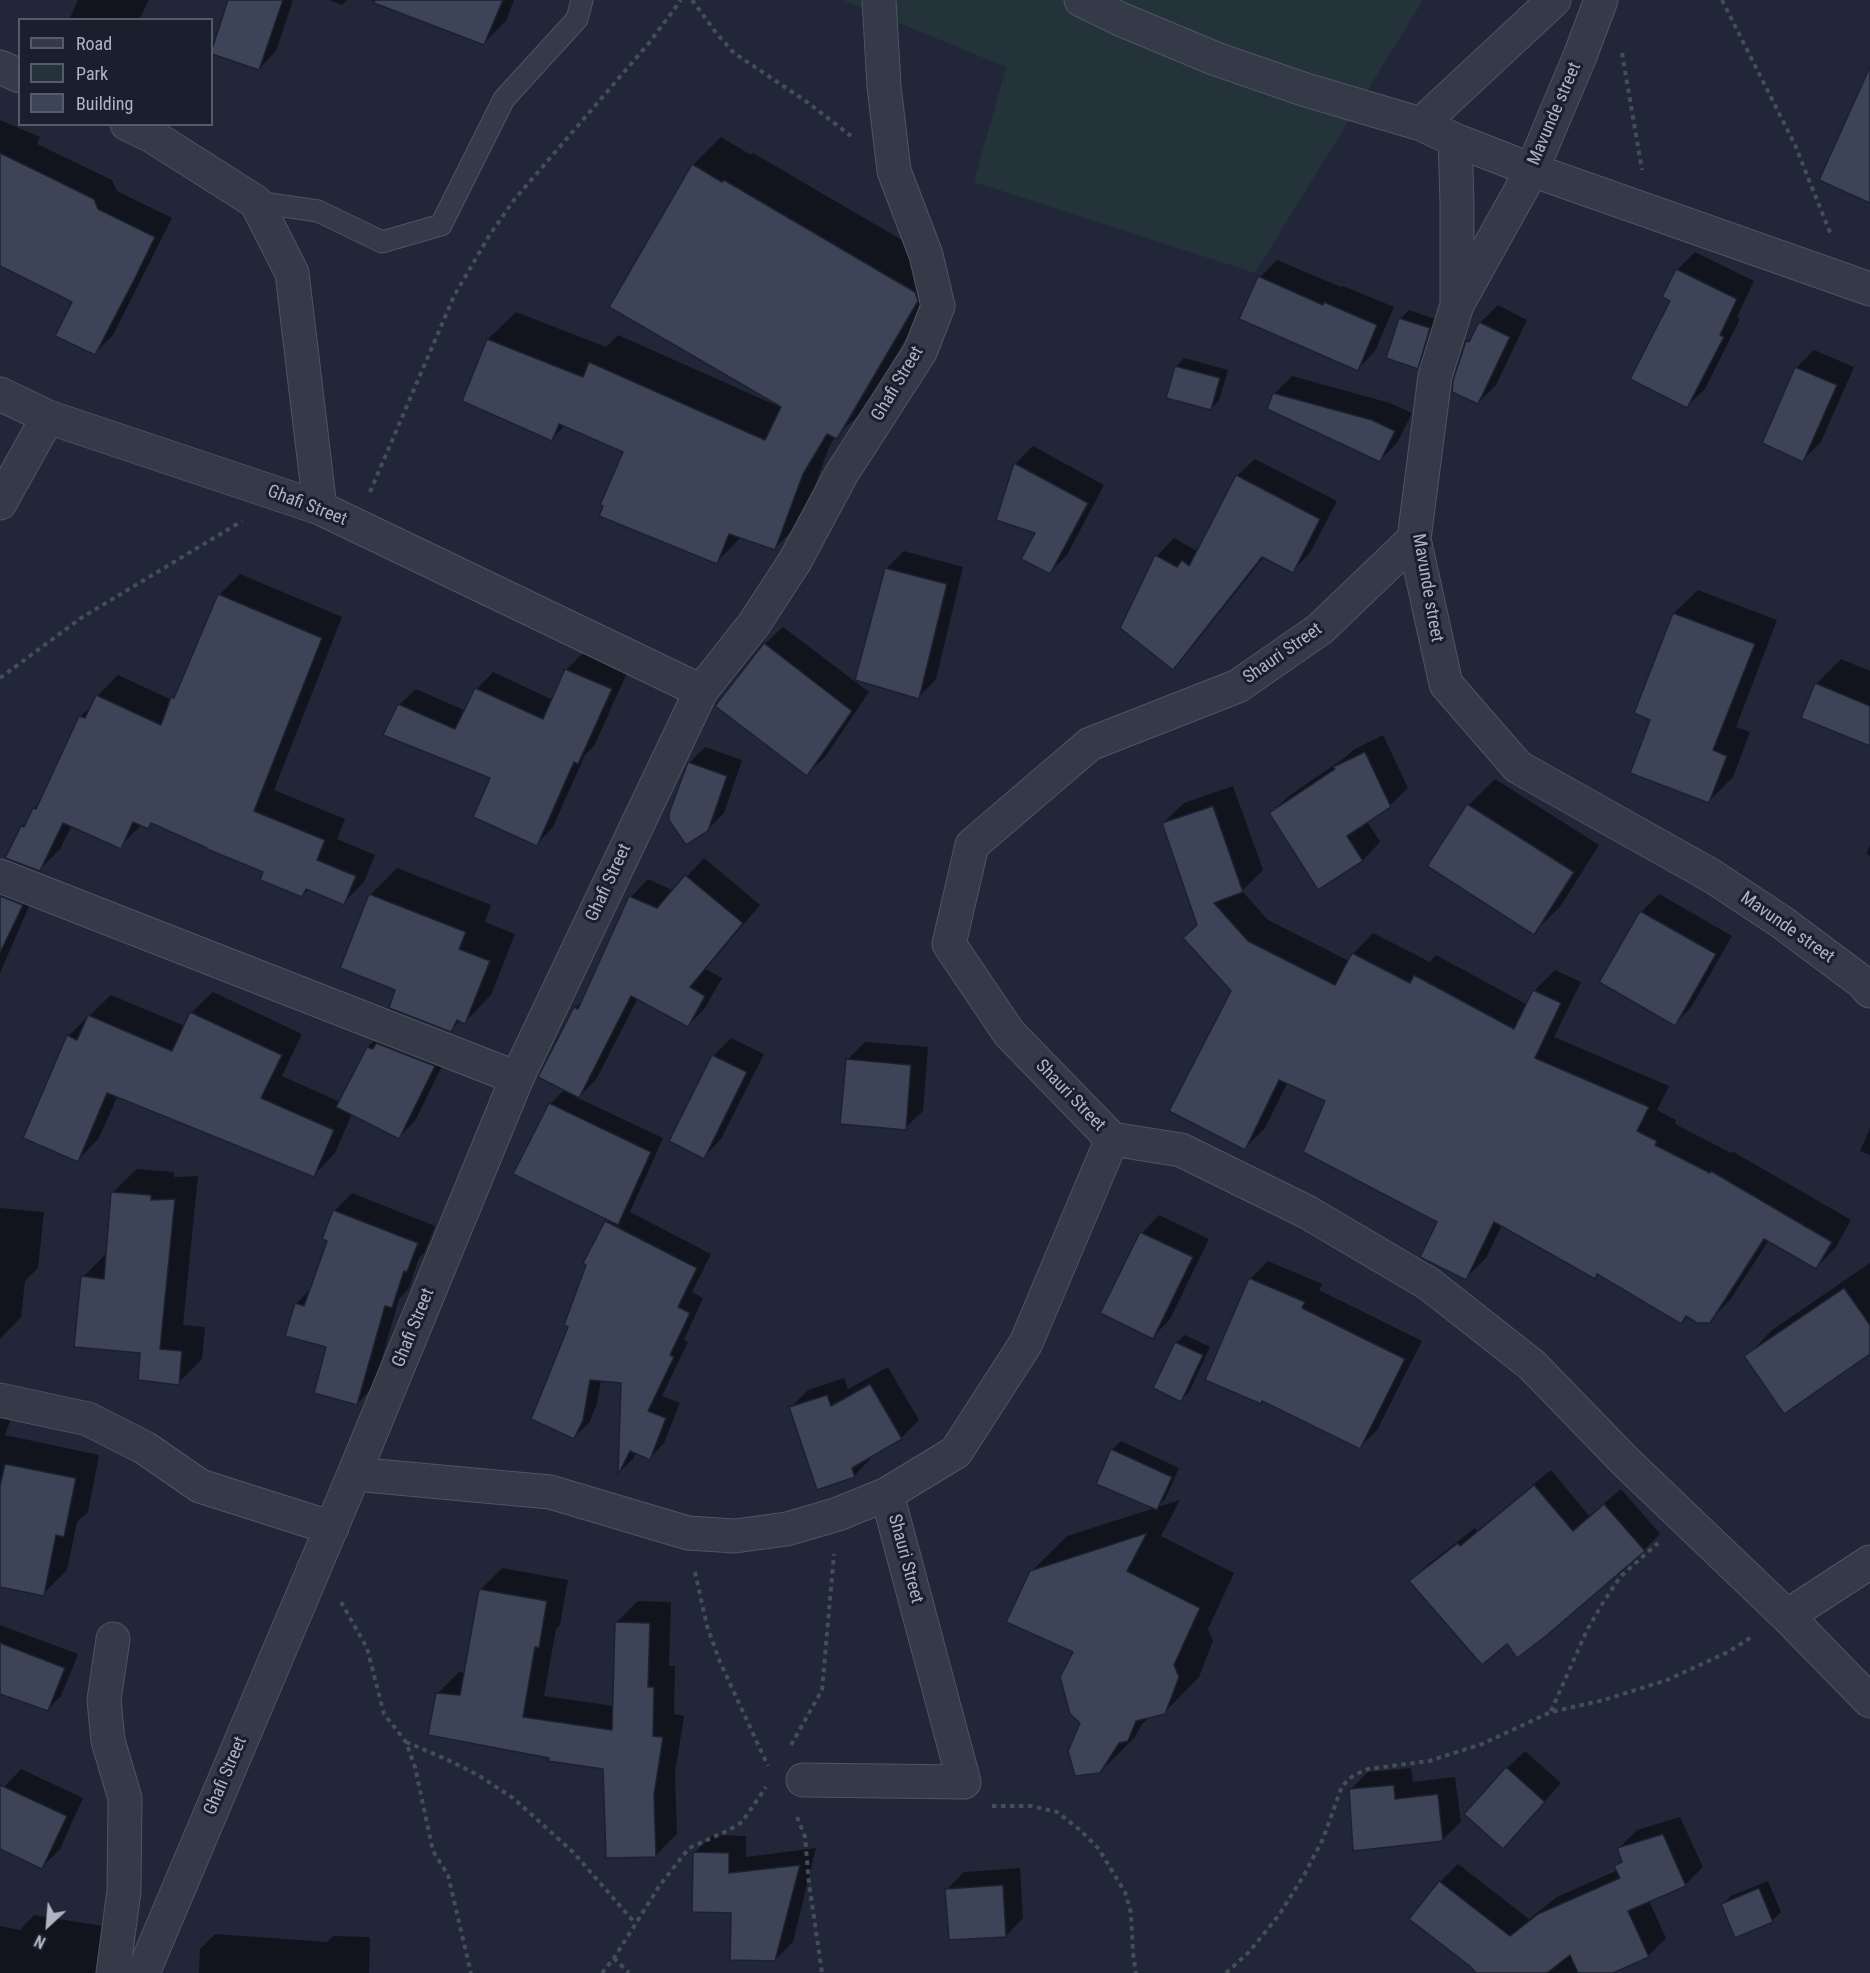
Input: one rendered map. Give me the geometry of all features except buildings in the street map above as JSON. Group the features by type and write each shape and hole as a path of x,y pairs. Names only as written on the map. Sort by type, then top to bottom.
{"street":[{"name":"Ghafi Street","path":"143,1973 332,1528 517,1078 701,691 754,624 795,561 842,473 920,352 938,306 926,255 894,171 884,86 879,0"},
{"path":"1081,0 1216,59 1306,90 1421,124 1532,170 1861,286"},
{"path":"1421,124 1554,0"},
{"name":"Mavunde street","path":"1601,0 1532,170 1457,305 1435,376 1414,538 1446,684 1518,767 1712,876 1783,923 1862,982 1870,992"},
{"path":"0,67 18,75"},
{"path":"131,126 152,136 256,202 292,273 320,508"},
{"path":"1455,140 1457,305"},
{"name":"Ghafi Street","path":"0,394 48,417 320,508 701,691"},
{"path":"0,502 48,417"},
{"name":"Shauri Street","path":"803,1780 964,1782 887,1494 956,1452 1026,1343 1112,1139 1009,1033 950,944 972,845 1090,744 1238,686 1320,630 1414,538"},
{"path":"0,876 517,1078"},
{"path":"1112,1139 1181,1150 1307,1212 1429,1284 1532,1365 1626,1462 1787,1616 1870,1701"},
{"path":"0,1400 88,1419 145,1449 200,1486 332,1528"},
{"path":"354,1474 550,1492 688,1533 735,1536 787,1529 838,1514 887,1494"},
{"path":"1787,1616 1870,1563"},
{"path":"113,1639 104,1700 108,1742 125,1798 124,1891 113,1973"}],"lane":[{"path":"256,202 318,211 382,242 441,225 504,99 577,19 582,0"}],"path":[{"path":"357,525 454,296 489,236 514,200 649,43 681,0"},
{"path":"692,0 734,53 807,102 894,171"},
{"path":"1722,0 1795,145 1861,286"},
{"path":"1620,46 1626,69 1649,212"},
{"path":"0,678 81,618 217,534 288,497"},
{"path":"787,1752 822,1690 838,1514"},
{"path":"1551,1712 1587,1630 1621,1576 1687,1520"},
{"path":"688,1533 707,1626 720,1662 768,1768"},
{"path":"316,1565 349,1614 367,1648 384,1714 406,1743 422,1794 433,1851 448,1875 471,1973"},
{"path":"1226,1973 1249,1952 1279,1916 1323,1839 1342,1786 1354,1775 1368,1769 1429,1761 1482,1744 1551,1712 1604,1700 1667,1680 1728,1652 1787,1616"},
{"path":"406,1743 478,1775 513,1798 573,1852 635,1923"},
{"path":"602,1973 660,1885 689,1848 742,1822 766,1786"},
{"path":"986,1805 1031,1806 1057,1812 1098,1848 1125,1892 1131,1913 1136,1973"},
{"path":"793,1811 805,1837 822,1973"},
{"path":"614,1958 629,1973"}],"green space":[{"path":"843,0 1423,0 1255,273 974,182 1006,67"}]}
